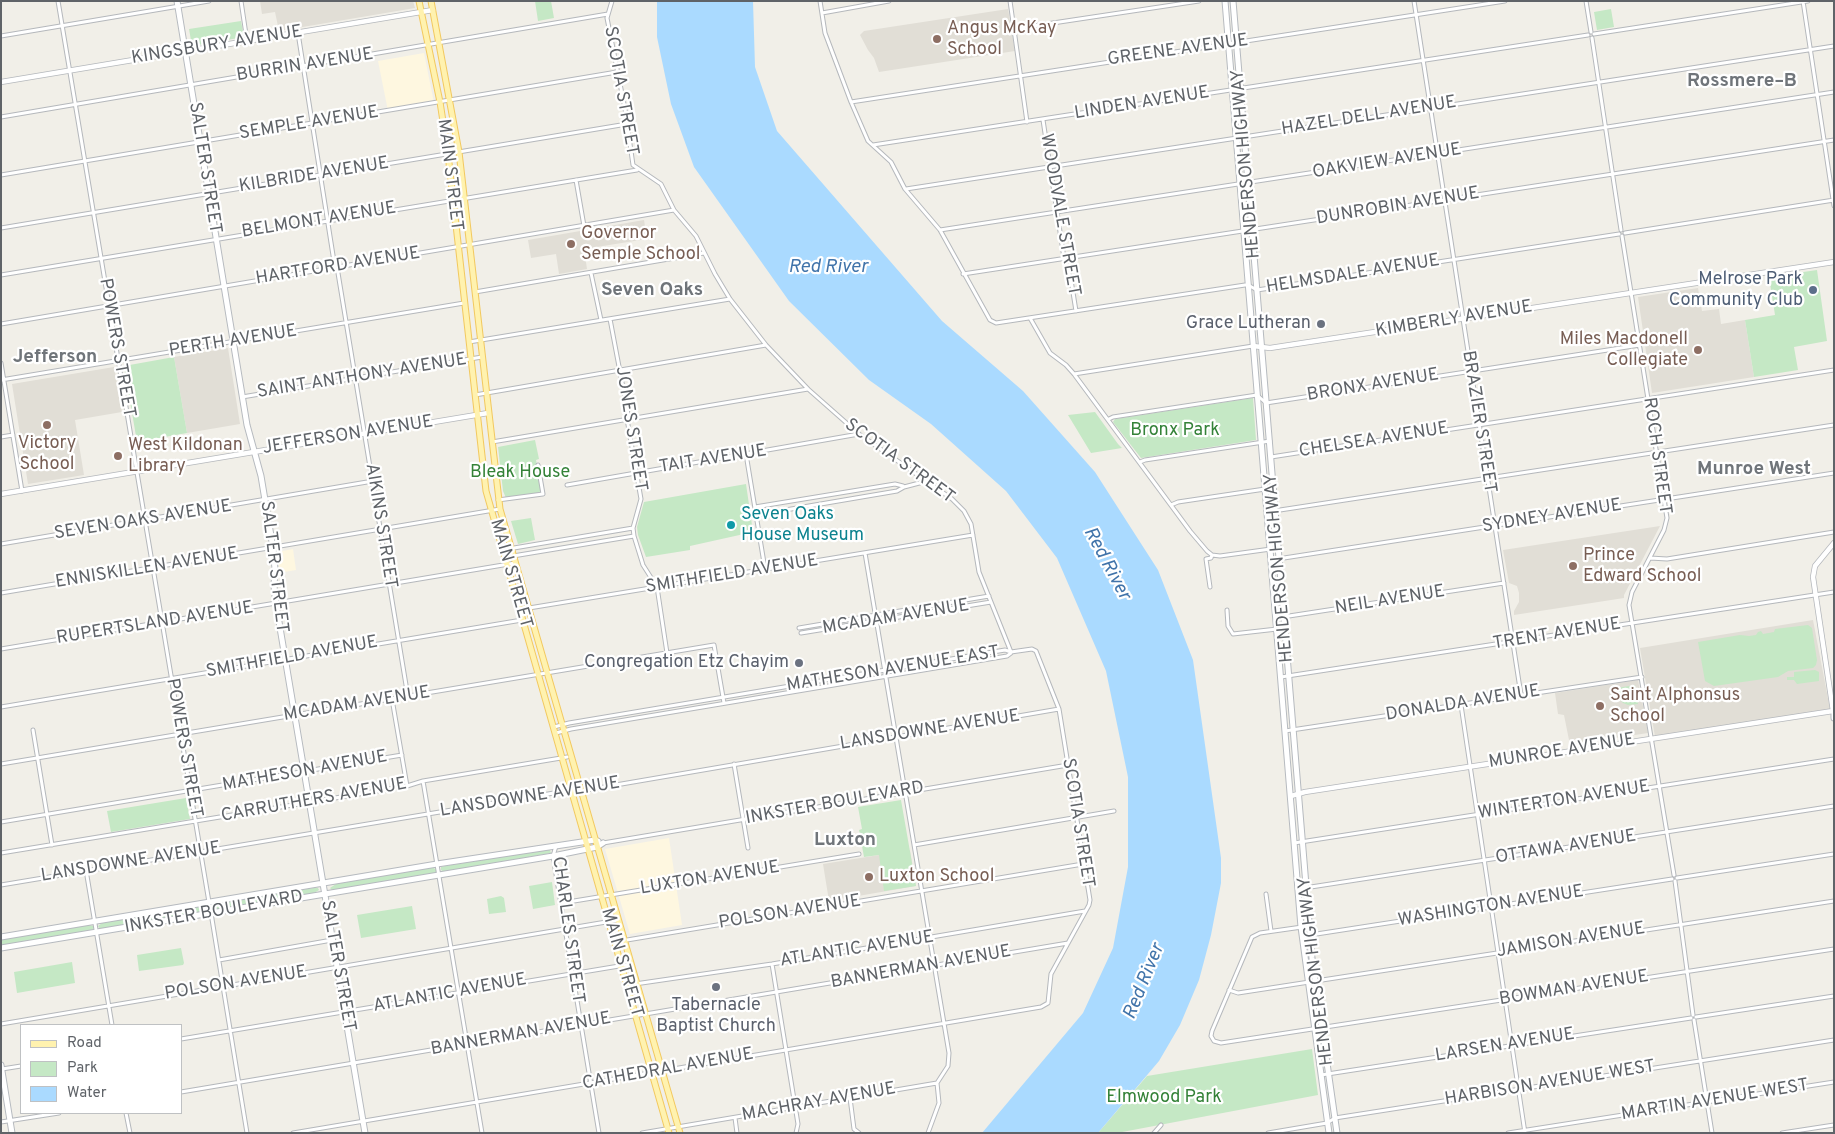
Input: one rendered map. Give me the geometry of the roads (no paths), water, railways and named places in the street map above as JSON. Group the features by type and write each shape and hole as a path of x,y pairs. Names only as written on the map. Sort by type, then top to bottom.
{"main road":[{"name":"MAIN STREET","path":"419,1 440,102 448,154 484,481 506,565 555,730 565,757 586,842 669,1131"},
{"name":"MAIN STREET","path":"431,1 459,152 498,500 679,1130"},
{"name":"HENDERSON HIGHWAY","path":"1225,1 1301,927 1329,1133"},
{"name":"HENDERSON HIGHWAY","path":"1233,1 1309,926 1337,1133"},
{"name":"SALTER STREET","path":"177,4 242,396 253,452 261,476 273,548 276,604 365,1133"},
{"path":"462,285 466,290 475,292"},
{"path":"464,303 471,304 476,310"},
{"path":"484,481 491,488 496,487"},
{"path":"1276,629 1285,629"},
{"path":"1833,711 1834,718"},
{"name":"INKSTER BOULEVARD","path":"1,937 437,864 595,840 603,843"},
{"name":"INKSTER BOULEVARD","path":"1,948 553,856 597,847 603,843"},
{"path":"2,1068 12,1133"}],"street":[{"name":"POWERS STREET","path":"58,1 209,902"},
{"path":"1,36 177,4 209,1"},
{"path":"241,1 247,41"},
{"name":"SCOTIA STREET","path":"612,1 607,18 627,124 632,162 638,170 661,184 674,210 693,232 730,299 766,345 808,389 859,434 952,498 964,511 971,524 979,572 1011,652 1032,649 1036,651 1059,709 1075,817 1090,900 1052,974 1048,1003 1044,1007"},
{"path":"820,1 825,33 868,141 891,162 905,189 940,230 963,274"},
{"path":"822,13 890,1"},
{"name":"WOODVALE STREET","path":"1010,1 1013,29 1022,74 1027,122"},
{"path":"1013,29 1199,1"},
{"name":"BRAZIER STREET","path":"1414,1 1436,154 1521,695"},
{"name":"GREENE AVENUE","path":"851,102 1022,74 1416,16 1505,1"},
{"name":"ROCH STREET","path":"1586,1 1664,500 1666,523 1632,592 1629,605 1682,924 1693,1017 1712,1133"},
{"name":"LINDEN AVENUE","path":"873,145 1808,1"},
{"path":"1803,2 1834,206"},
{"name":"KINGSBURY AVENUE","path":"1,82 433,10"},
{"name":"BURRIN AVENUE","path":"1,117 608,14"},
{"name":"AIKINS STREET","path":"298,33 408,696"},
{"name":"HAZEL DELL AVENUE","path":"905,189 1834,46"},
{"name":"SEMPLE AVENUE","path":"1,175 617,72"},
{"name":"OAKVIEW AVENUE","path":"940,230 1834,92"},
{"name":"WOODVALE STREET","path":"1043,120 1064,258 1071,280 1076,311"},
{"name":"KILBRIDE AVENUE","path":"1,228 627,124"},
{"name":"DUNROBIN AVENUE","path":"963,274 1834,140"},
{"name":"BELMONT AVENUE","path":"1,275 216,238 638,170"},
{"path":"576,180 584,226"},
{"name":"HELMSDALE AVENUE","path":"963,274 990,320 996,323 1248,285 1257,290 1833,200"},
{"name":"HARTFORD AVENUE","path":"1,324 674,210"},
{"path":"475,292 704,253"},
{"name":"KIMBERLY AVENUE","path":"1074,374 1253,346 1262,348 1296,344 1834,262"},
{"path":"591,273 601,320"},
{"path":"469,342 730,299"},
{"name":"PERTH AVENUE","path":"3,380 464,303"},
{"path":"1030,318 1050,353 1074,374 1190,531 1212,555 1220,556 1278,548"},
{"name":"JONES STREET","path":"610,319 621,370 628,414 627,419 641,499 633,528 634,536 643,565 657,587 668,653"},
{"path":"474,395 766,345"},
{"name":"BRONX AVENUE","path":"1266,403 1640,345"},
{"name":"SAINT ANTHONY AVENUE","path":"242,396 482,357"},
{"path":"1,363 22,491"},
{"name":"CHELSEA AVENUE","path":"1271,457 1834,370"},
{"path":"491,442 808,389"},
{"path":"1109,419 1257,395 1266,403"},
{"name":"JEFFERSON AVENUE","path":"1,494 488,413"},
{"path":"1267,512 1834,425"},
{"name":"TAIT AVENUE","path":"567,485 859,434"},
{"path":"1,437 13,435"},
{"path":"1140,462 1270,441"},
{"path":"746,454 765,569"},
{"path":"498,500 543,494 538,465"},
{"name":"SYDNEY AVENUE","path":"1270,560 1834,473"},
{"path":"756,515 896,491 927,481"},
{"name":"SEVEN OAKS AVENUE","path":"1,544 373,482"},
{"path":"755,507 895,484 904,487"},
{"path":"1171,505 1178,502 1265,489"},
{"name":"ENNISKILLEN AVENUE","path":"1,593 500,509"},
{"path":"503,552 511,548 633,528"},
{"path":"1650,558 1667,559 1834,532"},
{"name":"SMITHFIELD AVENUE","path":"520,612 529,608 973,535"},
{"path":"503,552 513,556 634,536"},
{"path":"1833,711 1813,571 1834,544"},
{"path":"864,553 950,1061 946,1071 937,1083 938,1103 928,1133"},
{"path":"1210,587 1206,560 1211,558 1212,555"},
{"name":"RUPERTSLAND AVENUE","path":"1,649 516,563"},
{"name":"NEIL AVENUE","path":"1276,618 1504,584"},
{"name":"TRENT AVENUE","path":"1281,677 1834,592"},
{"name":"MCADAM AVENUE","path":"799,628 989,596"},
{"name":"MCADAM AVENUE","path":"801,633 991,602"},
{"path":"1227,610 1228,626 1233,634 1276,629"},
{"name":"SMITHFIELD AVENUE","path":"1,707 523,620"},
{"name":"MCADAM AVENUE","path":"1,764 714,645 723,698"},
{"name":"MATHESON AVENUE EAST","path":"555,730 563,728 723,698 885,670 1005,650 1011,652 1007,656 724,704 563,728"},
{"name":"DONALDA AVENUE","path":"1285,732 1642,677"},
{"path":"723,698 724,704"},
{"path":"392,699 407,786"},
{"path":"1461,705 1525,1131"},
{"name":"LANSDOWNE AVENUE","path":"1,885 572,790 581,791 1059,709"},
{"name":"MUNROE AVENUE","path":"1291,796 1470,766 1833,711"},
{"path":"33,730 52,845"},
{"name":"MATHESON AVENUE","path":"1,822 402,755"},
{"name":"CARRUTHERS AVENUE","path":"1,854 407,786 423,781 565,757"},
{"name":"WINTERTON AVENUE","path":"1294,842 1834,759"},
{"path":"734,764 748,848"},
{"name":"INKSTER BOULEVARD","path":"603,843 1068,764"},
{"path":"423,781 482,1133"},
{"name":"OTTAWA AVENUE","path":"1298,889 1834,806"},
{"path":"914,845 1114,811"},
{"name":"CHARLES STREET","path":"556,846 553,856 599,1133"},
{"name":"LUXTON AVENUE","path":"562,903 859,854"},
{"name":"WASHINGTON AVENUE","path":"1310,935 1834,854"},
{"name":"POLSON AVENUE","path":"615,942 1083,864"},
{"path":"86,870 112,1024"},
{"path":"1266,894 1271,931"},
{"name":"JAMISON AVENUE","path":"1230,990 1238,993 1834,901"},
{"name":"ATLANTIC AVENUE","path":"628,985 772,964 1085,911"},
{"path":"211,913 248,1133"},
{"name":"POLSON AVENUE","path":"1,1024 618,920"},
{"path":"1230,990 1250,939 1256,935 1271,931 1309,926"},
{"path":"219,960 332,940"},
{"name":"BANNERMAN AVENUE","path":"182,1092 1068,943"},
{"name":"BOWMAN AVENUE","path":"1230,990 1211,1033 1212,1039 1217,1043 1834,949"},
{"name":"ATLANTIC AVENUE","path":"182,1039 631,964"},
{"path":"772,964 796,1107 798,1124 796,1133"},
{"name":"LARSEN AVENUE","path":"1320,1075 1834,996"},
{"name":"CATHEDRAL AVENUE","path":"293,1133 1044,1007"},
{"name":"HARBISON AVENUE WEST","path":"1268,1133 1327,1123 1335,1118 1834,1040"},
{"path":"2,1068 20,1066"},
{"name":"MARTIN AVENUE WEST","path":"1508,1133 1834,1082"},
{"name":"MACHRAY AVENUE","path":"642,1133 679,1130 735,1118 937,1083"},
{"path":"850,1098 854,1129 859,1133"},
{"path":"1,1122 53,1114"},
{"path":"126,1114 130,1133"},
{"path":"735,1118 737,1133"},
{"path":"1154,1133 1160,1125"},
{"path":"1782,1133 1834,1125"}],"water":[{"name":"Red River","path":"657,1 753,1 755,67 777,131 942,321 1023,391 1095,472 1158,570 1193,660 1221,858 1221,883 1211,935 1199,980 1180,1025 1159,1061 1098,1133 982,1133 1083,1013 1113,948 1128,867 1128,777 1106,671 1057,558 1006,491 931,424 869,380 789,301 694,167 671,104 657,37"}],"place":[{"name":"Angus McKay School","path":"937,39"},
{"name":"Governor Semple School","path":"571,244"},
{"name":"Melrose Park Community Club","path":"1813,290"},
{"name":"Grace Lutheran","path":"1321,324"},
{"name":"Miles Macdonell Collegiate","path":"1698,350"},
{"name":"Victory School","path":"47,425"},
{"name":"West Kildonan Library","path":"118,456"},
{"name":"Seven Oaks House Museum","path":"731,525"},
{"name":"Prince Edward School","path":"1573,566"},
{"name":"Congregation Etz Chayim","path":"799,663"},
{"name":"Saint Alphonsus School","path":"1600,706"},
{"name":"Luxton School","path":"869,877"},
{"name":"Tabernacle Baptist Church","path":"716,987"}],"district":[{"name":"Rossmere–B","path":"1742,82"},
{"name":"Seven Oaks","path":"652,291"},
{"name":"Jefferson","path":"55,358"},
{"name":"Munroe West","path":"1754,470"},
{"name":"Luxton","path":"845,841"}],"park label":[{"name":"Bronx Park","path":"1175,431"},
{"name":"Bleak House","path":"520,473"},
{"name":"Elmwood Park","path":"1164,1098"}]}
